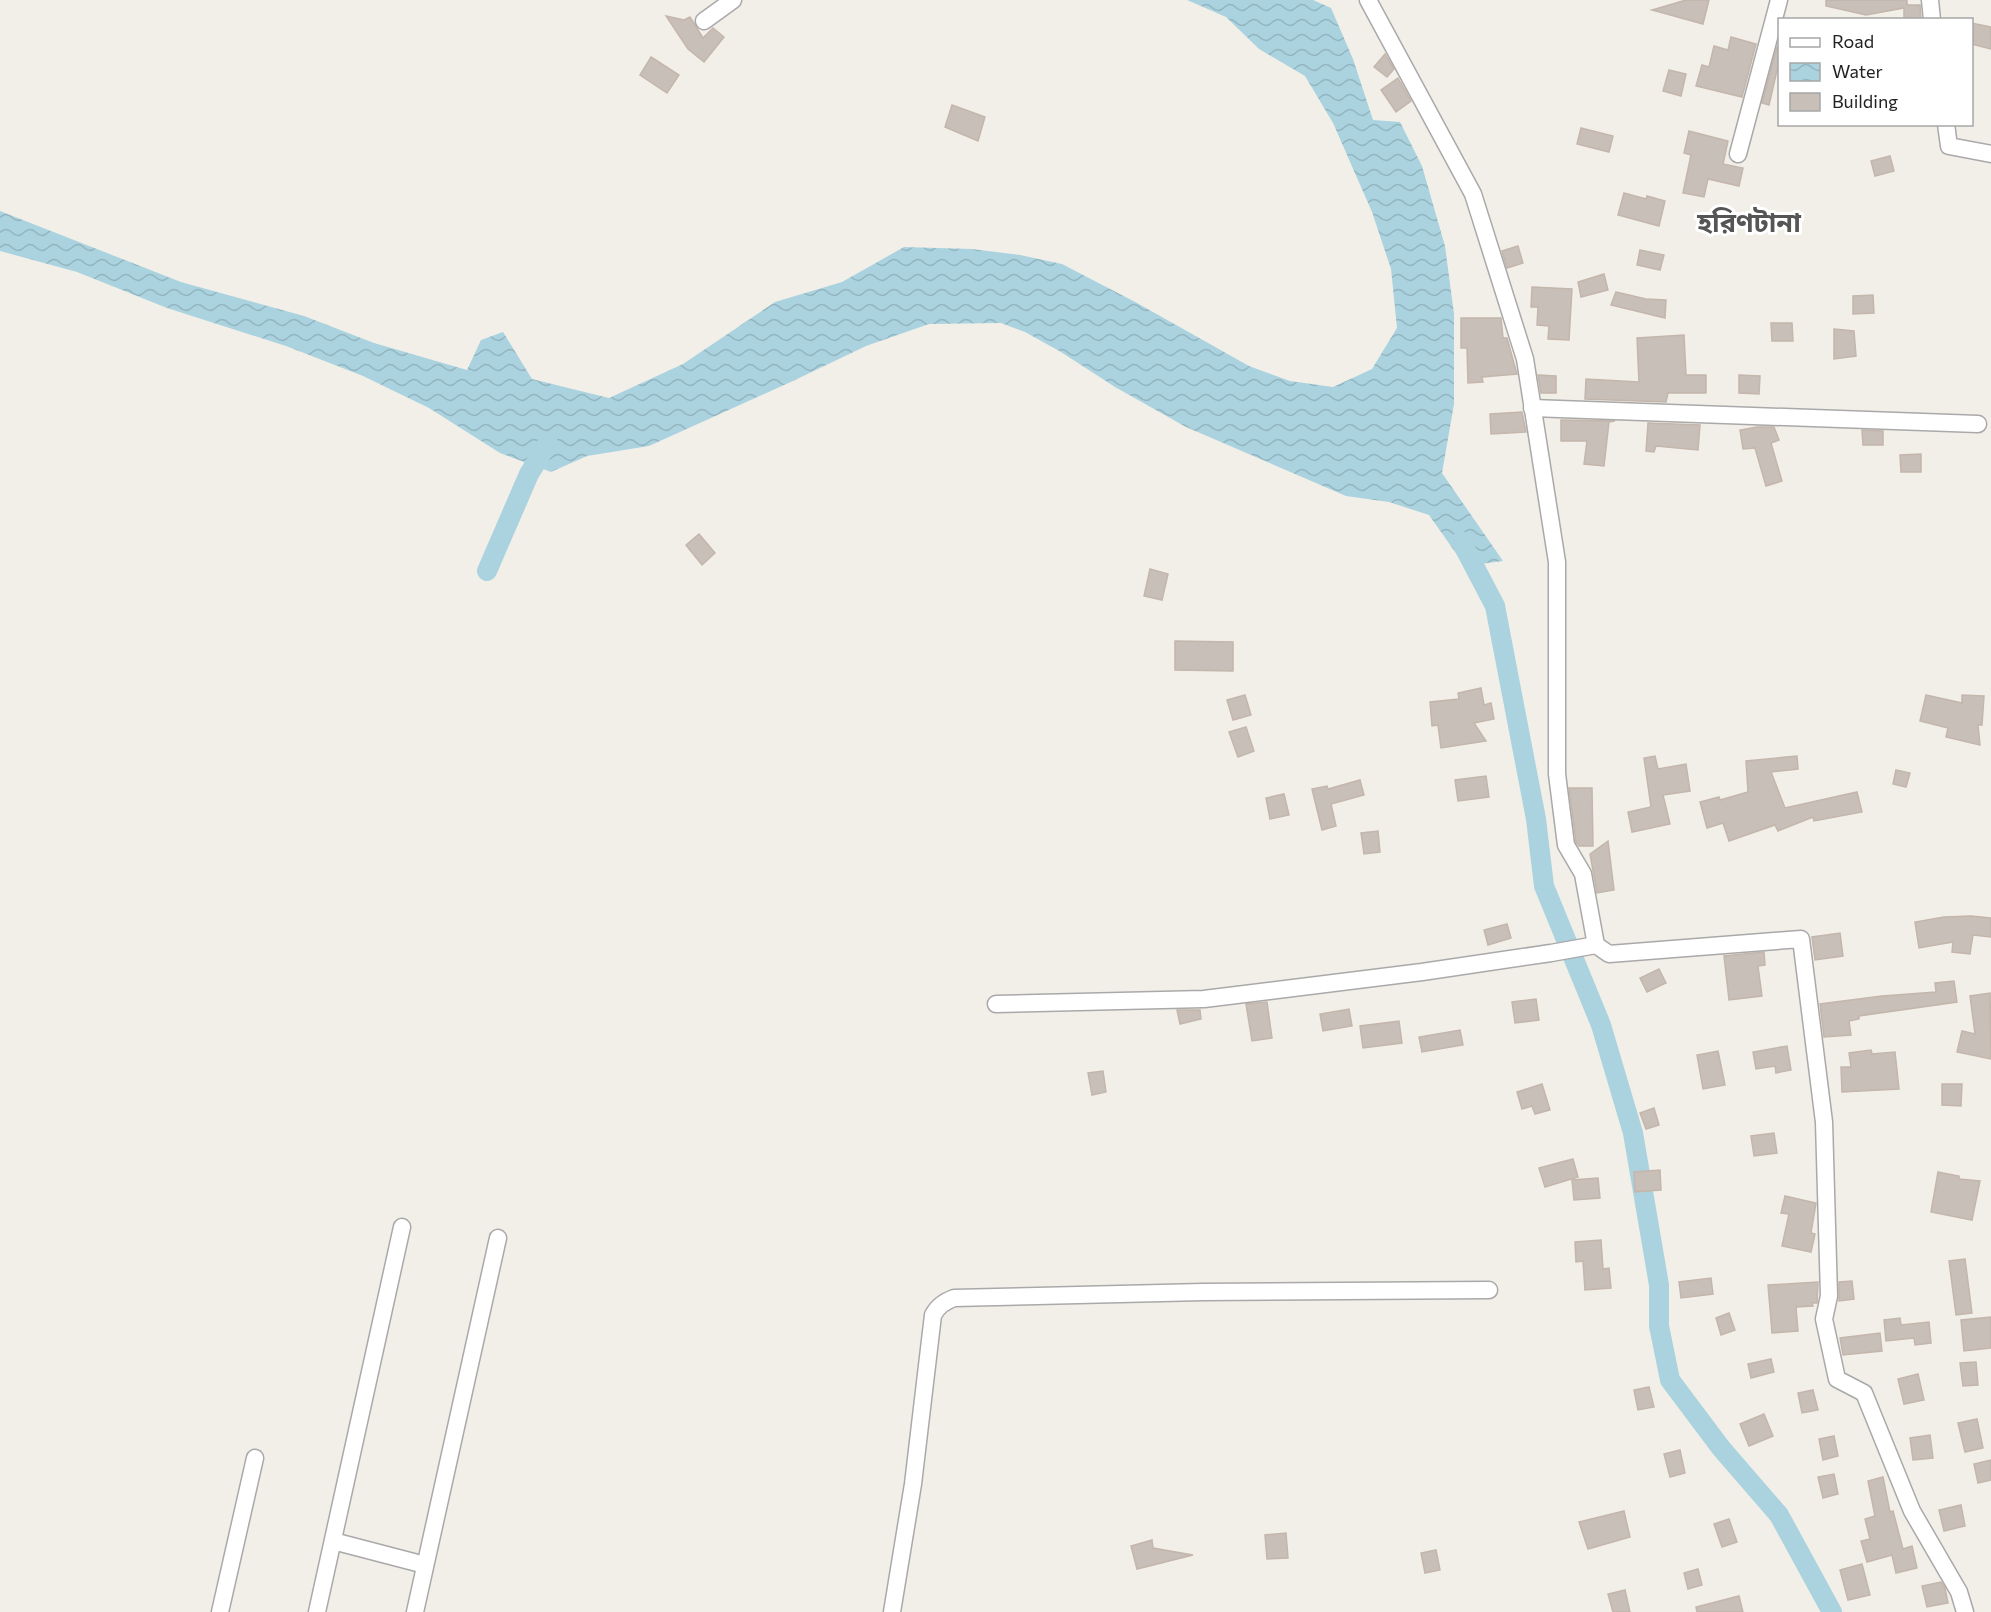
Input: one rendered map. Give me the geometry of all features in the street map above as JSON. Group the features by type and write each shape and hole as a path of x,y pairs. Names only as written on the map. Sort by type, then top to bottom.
{"street":[{"path":"704,21 733,0"},
{"path":"1368,0 1473,194 1525,359 1557,562 1557,774 1566,845 1583,874 1596,945"},
{"path":"1738,154 1779,0"},
{"path":"1930,0 1932,18"},
{"path":"1946,126 1949,146 1991,154"},
{"path":"1532,408 1978,424"},
{"path":"996,1004 1204,999 1411,973 1596,945 1609,954 1801,939 1824,1122 1829,1296 1824,1318 1837,1379 1864,1393 1912,1511 1959,1592 1965,1612"},
{"path":"317,1612 402,1227"},
{"path":"415,1612 498,1238"},
{"path":"892,1612 913,1484 933,1316 937,1307 946,1302 954,1298 1179,1293 1489,1290"},
{"path":"220,1612 255,1458"},
{"path":"333,1541 425,1565"}],"water":[{"path":"1187,0 1313,0 1331,8 1353,59 1373,120 1400,122 1422,166 1445,246 1454,314 1454,404 1442,473 1503,561 1465,566 1429,515 1389,502 1346,496 1186,427 1115,387 1061,352 1025,332 1001,323 929,324 866,346 649,446 587,456 551,472 500,453 429,408 363,376 286,346 167,308 77,272 0,251 0,211 181,282 304,316 374,343 467,370 481,340 503,332 532,379 609,398 683,364 775,302 842,282 904,247 972,249 1020,255 1062,264 1249,366 1290,381 1333,387 1372,369 1397,328 1391,269 1372,212 1333,123 1305,76 1259,49 1226,17"}],"building":[{"path":"1686,0 1709,0 1703,24 1652,10"},
{"path":"1826,0 1907,0 1907,5 1920,5 1921,18 1904,18 1904,8 1866,15 1826,6"},
{"path":"666,16 684,20 690,17 703,38 713,28 724,37 704,62 688,49"},
{"path":"1973,23 1991,27 1991,49 1973,44"},
{"path":"1731,37 1756,44 1742,97 1696,86 1702,65 1709,67 1714,46 1728,50"},
{"path":"1778,47 1778,66 1769,105 1762,103"},
{"path":"1385,54 1394,69 1387,77 1374,67"},
{"path":"651,57 679,75 667,93 640,75"},
{"path":"1669,70 1686,74 1681,96 1663,91"},
{"path":"1398,78 1411,101 1396,112 1381,90"},
{"path":"952,105 985,117 978,141 945,127"},
{"path":"1581,128 1613,136 1609,152 1577,144"},
{"path":"1689,131 1728,141 1723,164 1743,168 1739,186 1708,179 1704,197 1683,193 1691,155 1684,153"},
{"path":"1890,156 1894,171 1875,176 1871,161"},
{"path":"1624,193 1665,201 1659,226 1618,215"},
{"path":"1518,246 1523,263 1507,268 1502,251"},
{"path":"1640,250 1664,255 1660,270 1637,265"},
{"path":"1604,274 1608,290 1581,297 1578,282"},
{"path":"1532,287 1572,289 1569,340 1548,339 1549,326 1537,325 1538,307 1531,307"},
{"path":"1616,292 1646,299 1666,300 1665,318 1611,305"},
{"path":"1873,295 1874,313 1853,314 1853,296"},
{"path":"1461,318 1501,318 1503,338 1507,338 1517,374 1482,377 1483,382 1468,383 1467,348 1461,348"},
{"path":"1771,323 1792,323 1793,341 1772,341"},
{"path":"1834,329 1854,331 1856,356 1834,359"},
{"path":"1684,335 1686,375 1706,375 1706,393 1668,393 1666,402 1585,399 1586,379 1639,382 1637,338"},
{"path":"1538,375 1556,376 1556,393 1541,393"},
{"path":"1739,375 1760,376 1759,394 1739,393"},
{"path":"1522,412 1526,432 1491,434 1490,414"},
{"path":"1561,420 1615,421 1609,422 1604,466 1584,464 1587,441 1561,441"},
{"path":"1648,423 1700,425 1698,450 1656,446 1654,452 1646,451"},
{"path":"1774,427 1779,440 1771,443 1782,481 1766,486 1755,448 1743,449 1740,430"},
{"path":"1862,430 1883,431 1883,445 1863,445"},
{"path":"1921,454 1921,472 1901,472 1900,455"},
{"path":"699,534 715,553 702,565 686,545"},
{"path":"1150,569 1168,574 1162,600 1144,596"},
{"path":"1175,641 1233,642 1233,671 1175,670"},
{"path":"1481,688 1484,705 1491,703 1494,719 1474,723 1486,741 1441,748 1438,725 1432,726 1430,702 1459,699 1458,693"},
{"path":"1245,695 1251,715 1233,720 1227,700"},
{"path":"1926,695 1962,703 1962,695 1984,696 1982,725 1978,725 1980,745 1946,737 1948,728 1920,721"},
{"path":"1246,727 1254,751 1238,757 1229,732"},
{"path":"1655,756 1658,769 1686,764 1690,791 1663,795 1670,824 1632,832 1628,812 1651,807 1644,758"},
{"path":"1797,756 1798,769 1771,772 1785,808 1857,792 1862,812 1814,821 1813,817 1778,831 1775,825 1729,841 1723,823 1707,828 1700,802 1719,797 1720,800 1748,792 1746,761"},
{"path":"1896,770 1910,773 1906,787 1893,784"},
{"path":"1486,776 1489,797 1458,801 1455,780"},
{"path":"1360,780 1364,795 1331,804 1336,826 1322,830 1312,789 1327,786 1328,789"},
{"path":"1569,788 1592,788 1593,846 1579,846 1576,842"},
{"path":"1284,794 1289,815 1270,819 1266,798"},
{"path":"1378,831 1380,852 1364,854 1361,833"},
{"path":"1608,841 1614,890 1597,893 1590,854"},
{"path":"1944,917 1991,918 1991,937 1973,935 1970,954 1952,952 1953,942 1919,948 1915,922"},
{"path":"1507,924 1511,938 1488,945 1484,930"},
{"path":"1840,933 1843,956 1815,960 1812,937"},
{"path":"1764,952 1765,965 1758,966 1762,996 1729,1000 1724,956"},
{"path":"1659,969 1666,983 1647,992 1640,978"},
{"path":"1954,981 1957,1002 1859,1016 1859,1019 1849,1021 1851,1035 1824,1037 1820,1004 1936,992 1935,983"},
{"path":"1990,993 1991,1059 1957,1052 1962,1031 1975,1034 1970,996"},
{"path":"1536,999 1539,1020 1515,1023 1512,1002"},
{"path":"1267,1002 1272,1038 1252,1041 1246,1004"},
{"path":"1349,1009 1352,1026 1323,1031 1320,1014"},
{"path":"1177,1010 1200,1010 1201,1019 1180,1024"},
{"path":"1399,1021 1402,1043 1363,1048 1360,1026"},
{"path":"1460,1030 1463,1045 1422,1052 1419,1037"},
{"path":"1787,1046 1791,1070 1776,1073 1775,1066 1756,1069 1753,1052"},
{"path":"1871,1050 1872,1054 1895,1052 1899,1089 1842,1092 1841,1067 1851,1067 1849,1053"},
{"path":"1718,1051 1725,1085 1703,1089 1697,1055"},
{"path":"1103,1071 1106,1092 1092,1095 1088,1073"},
{"path":"1542,1084 1550,1110 1535,1114 1532,1106 1522,1109 1517,1092"},
{"path":"1942,1084 1962,1084 1961,1106 1942,1105"},
{"path":"1654,1108 1659,1125 1646,1129 1640,1113"},
{"path":"1774,1133 1777,1153 1754,1156 1751,1136"},
{"path":"1573,1159 1578,1177 1545,1187 1539,1168"},
{"path":"1660,1170 1661,1190 1635,1192 1634,1172"},
{"path":"1938,1172 1959,1176 1959,1179 1980,1181 1972,1220 1931,1212"},
{"path":"1598,1178 1600,1198 1574,1200 1572,1180"},
{"path":"1785,1196 1816,1203 1811,1233 1815,1234 1811,1252 1782,1246 1789,1214 1781,1213"},
{"path":"1601,1240 1603,1269 1609,1268 1611,1288 1585,1290 1583,1261 1576,1262 1575,1242"},
{"path":"1965,1259 1972,1313 1956,1315 1949,1261"},
{"path":"1711,1278 1713,1294 1681,1298 1679,1282"},
{"path":"1852,1281 1854,1299 1839,1301 1839,1282"},
{"path":"1818,1282 1817,1303 1812,1303 1813,1306 1796,1307 1798,1331 1772,1333 1768,1285"},
{"path":"1729,1313 1735,1330 1721,1335 1716,1318"},
{"path":"1991,1317 1991,1348 1964,1351 1961,1320"},
{"path":"1900,1318 1901,1325 1929,1322 1931,1343 1915,1345 1914,1338 1886,1341 1884,1320"},
{"path":"1880,1333 1882,1351 1843,1355 1840,1338"},
{"path":"1771,1359 1774,1372 1751,1378 1748,1364"},
{"path":"1976,1362 1978,1385 1963,1386 1960,1363"},
{"path":"1918,1374 1924,1400 1904,1404 1898,1379"},
{"path":"1649,1387 1654,1407 1638,1410 1634,1390"},
{"path":"1813,1390 1818,1410 1802,1413 1798,1393"},
{"path":"1764,1414 1773,1436 1749,1446 1740,1424"},
{"path":"1977,1419 1983,1448 1965,1452 1958,1423"},
{"path":"1930,1435 1933,1458 1913,1460 1910,1438"},
{"path":"1834,1436 1838,1456 1823,1460 1819,1439"},
{"path":"1680,1450 1685,1473 1670,1477 1664,1454"},
{"path":"1991,1460 1991,1480 1978,1483 1974,1464"},
{"path":"1834,1474 1838,1494 1823,1498 1818,1477"},
{"path":"1883,1477 1890,1512 1893,1511 1903,1549 1912,1546 1917,1568 1896,1573 1892,1555 1867,1562 1861,1541 1870,1539 1865,1519 1875,1516 1868,1481"},
{"path":"1961,1505 1965,1526 1944,1531 1939,1510"},
{"path":"1624,1511 1630,1537 1588,1549 1579,1522"},
{"path":"1729,1519 1737,1542 1722,1547 1714,1524"},
{"path":"1286,1533 1288,1558 1267,1559 1265,1535"},
{"path":"1152,1540 1153,1548 1193,1555 1137,1569 1131,1546"},
{"path":"1436,1550 1440,1570 1425,1573 1421,1553"},
{"path":"1862,1564 1870,1595 1848,1600 1840,1570"},
{"path":"1698,1569 1702,1585 1688,1589 1684,1573"},
{"path":"1941,1582 1945,1588 1948,1603 1927,1607 1922,1586"},
{"path":"1625,1590 1630,1612 1613,1612 1608,1594"},
{"path":"1739,1596 1743,1612 1697,1612 1696,1607"}],"waterway":[{"path":"487,571 529,474 548,443"},
{"path":"1461,541 1495,606 1536,819 1544,886 1601,1025 1633,1133 1659,1285 1659,1326 1670,1380 1721,1448 1779,1515 1832,1612"}],"district":[{"name":"হরিণটানা","path":"1749,221"}]}
